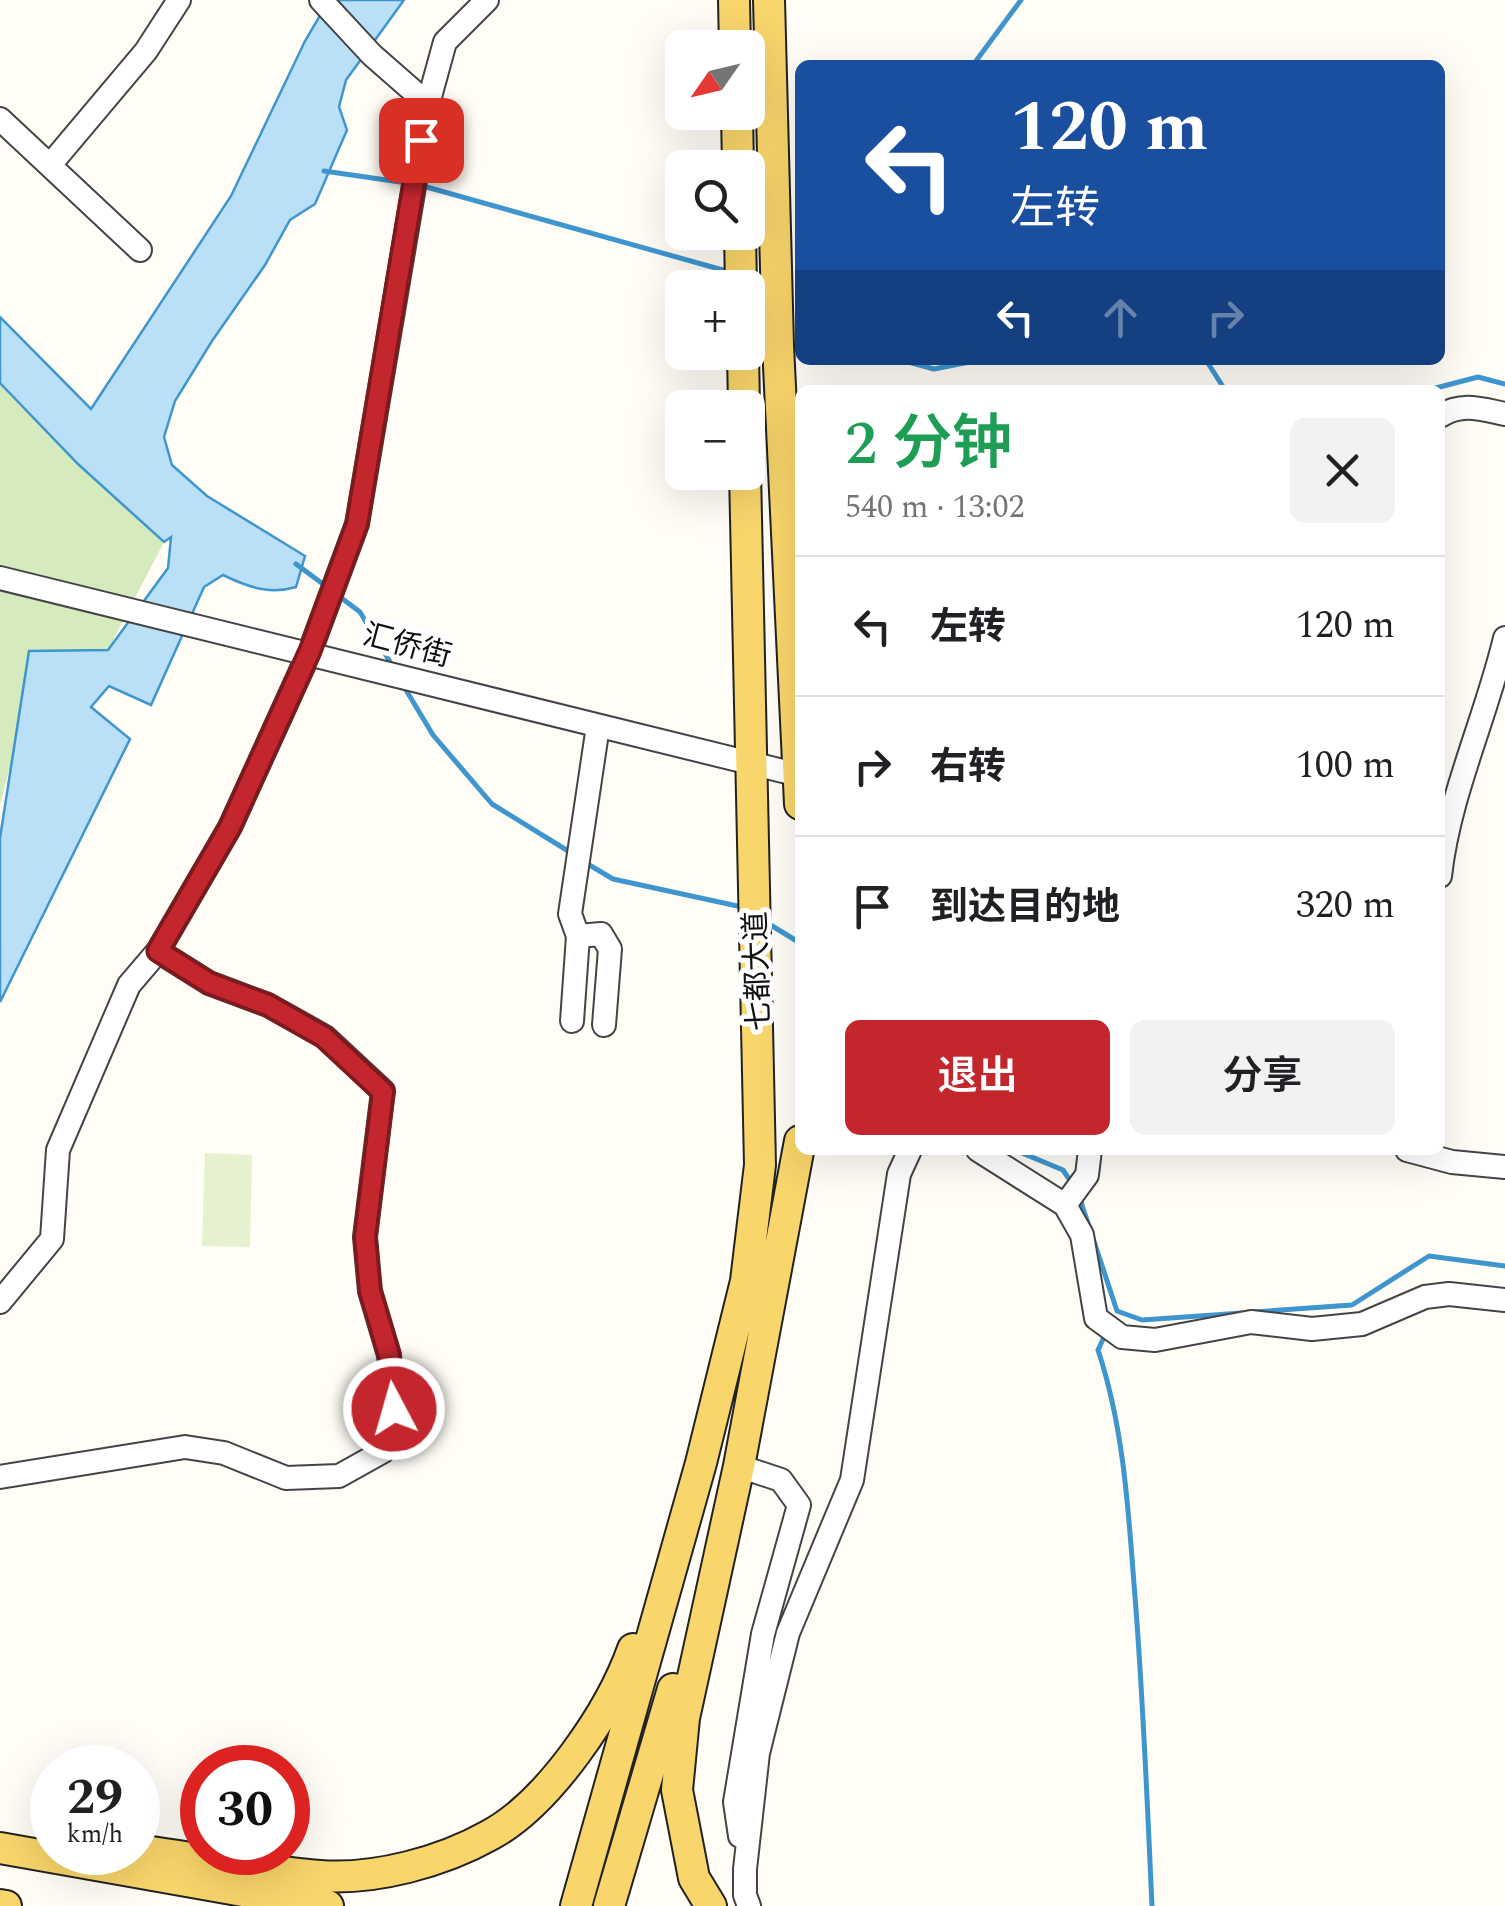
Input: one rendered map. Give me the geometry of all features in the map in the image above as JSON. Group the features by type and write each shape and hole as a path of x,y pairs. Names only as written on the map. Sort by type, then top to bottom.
{"main road":[{"path":"734,0 735,30"},
{"path":"769,0 778,345 795,693"},
{"name":"七都大道","path":"701,1464 746,1281 760,1165 745,490"},
{"path":"711,1906 694,1878 677,1790 684,1718 740,1466 797,1155"},
{"path":"160,1853 323,1876 406,1868 491,1835 534,1801 591,1731 627,1666 701,1464"},
{"path":"576,1906 701,1464"},
{"path":"609,1906 740,1466"},
{"path":"10,1848 328,1906"}],"street":[{"path":"50,166 146,51 179,0"},
{"path":"321,0 372,54 428,104"},
{"path":"0,1302 52,1239 58,1150 129,985 158,951 230,827 310,651 357,524 428,104 445,42 487,0"},
{"path":"0,119 140,250"},
{"path":"1445,412 1470,406 1505,414"},
{"name":"汇侨街","path":"0,578 310,651 795,774"},
{"path":"1445,834 1505,638"},
{"path":"572,1021 574,925 598,726"},
{"path":"574,925 601,934 610,949 604,1026"},
{"path":"0,1477 185,1447 224,1452 286,1478 339,1476 382,1452 394,1409 389,1355 370,1291 365,1237 383,1092 324,1037 268,1005 209,983 158,951"},
{"path":"749,1906 744,1895 745,1869 758,1753 788,1632 852,1480 899,1174 908,1155"},
{"path":"987,1155 1068,1201 1082,1235 1096,1318 1122,1336 1156,1340 1251,1322 1312,1329 1362,1324 1425,1296 1449,1294 1505,1300"},
{"path":"1068,1201 1087,1174 1089,1155"},
{"path":"1426,1155 1505,1168"},
{"path":"740,1466 781,1480 800,1504 763,1634 735,1802 745,1869"}],"green space":[{"path":"0,383 78,464 164,542 108,650 9,770 0,805"},
{"path":"205,1153 252,1155 250,1247 202,1246"}],"water":[{"path":"329,0 404,0 346,80 339,107 347,130 315,204 290,220 265,265 175,401 164,437 172,465 207,496 305,556 296,587 259,588 223,575 204,587 151,705 109,686 91,707 130,739 0,1002 0,838 29,651 108,650 168,568 171,537 164,542 78,464 0,383 0,317 91,409 231,196 305,41"}],"waterway":[{"path":"977,60 1021,0"},
{"path":"324,171 407,183"},
{"path":"423,186 723,270"},
{"path":"919,365 934,369 954,365"},
{"path":"1209,365 1222,385"},
{"path":"1445,386 1478,377 1505,384"},
{"path":"296,564 327,587"},
{"path":"340,597 360,612 393,667"},
{"path":"403,685 433,735 492,804 573,854"},
{"path":"586,863 613,879 742,907"},
{"path":"764,921 795,940"},
{"path":"1027,1155 1063,1170 1071,1182"},
{"path":"1079,1196 1117,1311 1142,1320 1242,1313"},
{"path":"1253,1312 1352,1305 1429,1256 1505,1266"},
{"path":"1105,1335 1098,1350 1119,1436 1129,1525 1152,1906"}],"route":[{"path":"394,1409 389,1355 370,1291 365,1237 383,1092 324,1037 268,1005 209,983 158,951 230,827 310,651 357,524 421,140"}]}
